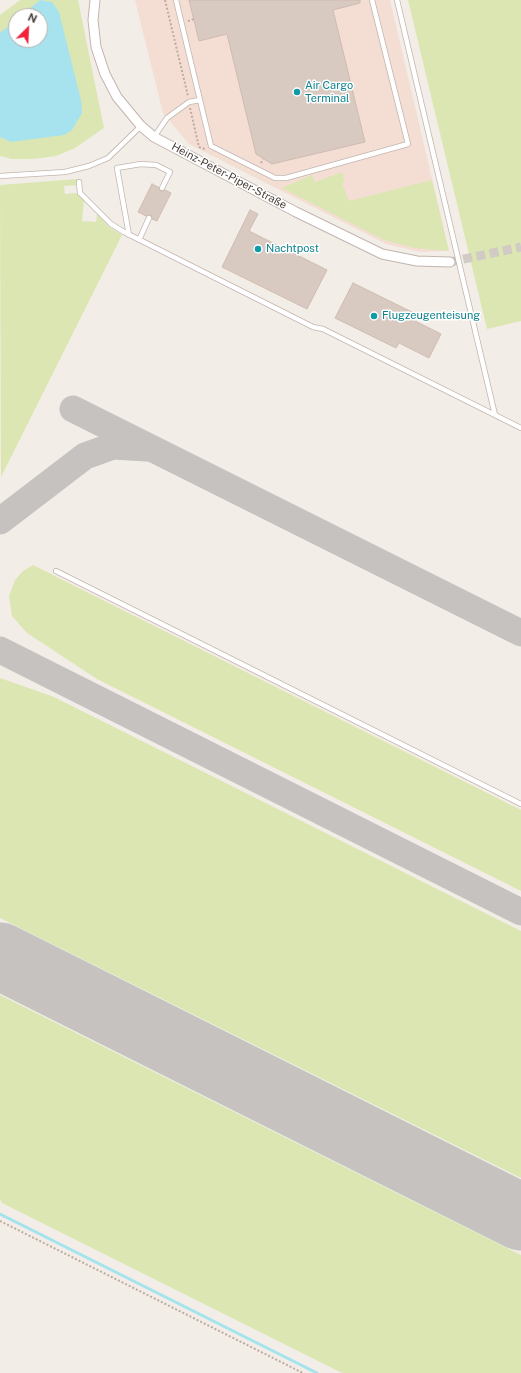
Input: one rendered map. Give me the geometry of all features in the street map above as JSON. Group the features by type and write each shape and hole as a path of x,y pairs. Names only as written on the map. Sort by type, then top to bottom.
{"street":[{"name":"Heinz-Peter-Piper-Straße","path":"95,0 93,20 96,47 105,74 117,97 141,126 154,137 296,212 382,254 416,261 450,262"}],"lane":[{"path":"176,0 211,146 275,178 286,178 408,144 372,0"},
{"path":"397,0 495,415"},
{"path":"154,137 167,118 189,102 200,100"},
{"path":"0,176 65,172 89,166 108,158 141,126"},
{"path":"129,235 117,168 141,164 156,165 170,172 162,188"},
{"path":"79,182 80,193 111,224 129,235 313,327 323,329 521,428"},
{"path":"139,240 149,218"},
{"path":"56,570 521,804"}],"path":[{"path":"0,1221 303,1373"}],"shaded area":[{"path":"135,0 390,0 449,251 420,252 386,244 189,144 163,113"}],"green space":[{"path":"20,0 78,0 104,128 75,148 56,156 33,159 12,159 0,156 0,15 8,9 8,48 48,48 48,8 9,8"},
{"path":"408,0 521,0 521,321 487,329"},
{"path":"342,172 345,181 342,183 349,201 432,180 449,251 414,248 384,240 282,188 312,175 315,182"},
{"path":"77,179 78,185 64,186 65,194 76,193 84,200 82,221 96,222 97,214 109,227 122,235 1,477 0,185"},
{"path":"33,565 521,810 521,891 97,679 27,633 12,616 9,596 15,580 23,571"},
{"path":"0,678 54,697 521,931 521,1178 0,918"},
{"path":"0,995 521,1255 521,1373 342,1373 2,1203 0,1199"}],"water":[{"path":"40,0 52,2 59,12 81,100 82,113 72,130 64,135 11,142 0,137 0,33 8,26 8,48 48,48 48,8 30,8"}],"building":[{"name":"Air Cargo Terminal","path":"189,0 360,0 360,3 333,10 365,142 272,164 256,154 227,34 199,41"},
{"path":"152,184 158,187 161,191 165,190 171,193 157,221 152,219 151,215 146,216 138,212"},
{"name":"Nachtpost","path":"250,210 258,214 249,231 327,270 307,309 222,267"},
{"name":"Flugzeugenteisung","path":"353,283 414,313 411,319 441,334 429,358 399,343 396,348 335,318"}],"waterway":[{"path":"0,1214 317,1373"}],"taxiway":[{"path":"73,409 521,633"},
{"path":"0,521 85,456 113,446 146,448"},
{"path":"0,650 521,912"}],"runway":[{"path":"0,956 521,1217"}],"tunnel":[{"path":"450,262 521,247"}],"place":[{"name":"Air Cargo Terminal","path":"297,92"},
{"name":"Nachtpost","path":"258,249"},
{"name":"Flugzeugenteisung","path":"374,316"}]}
